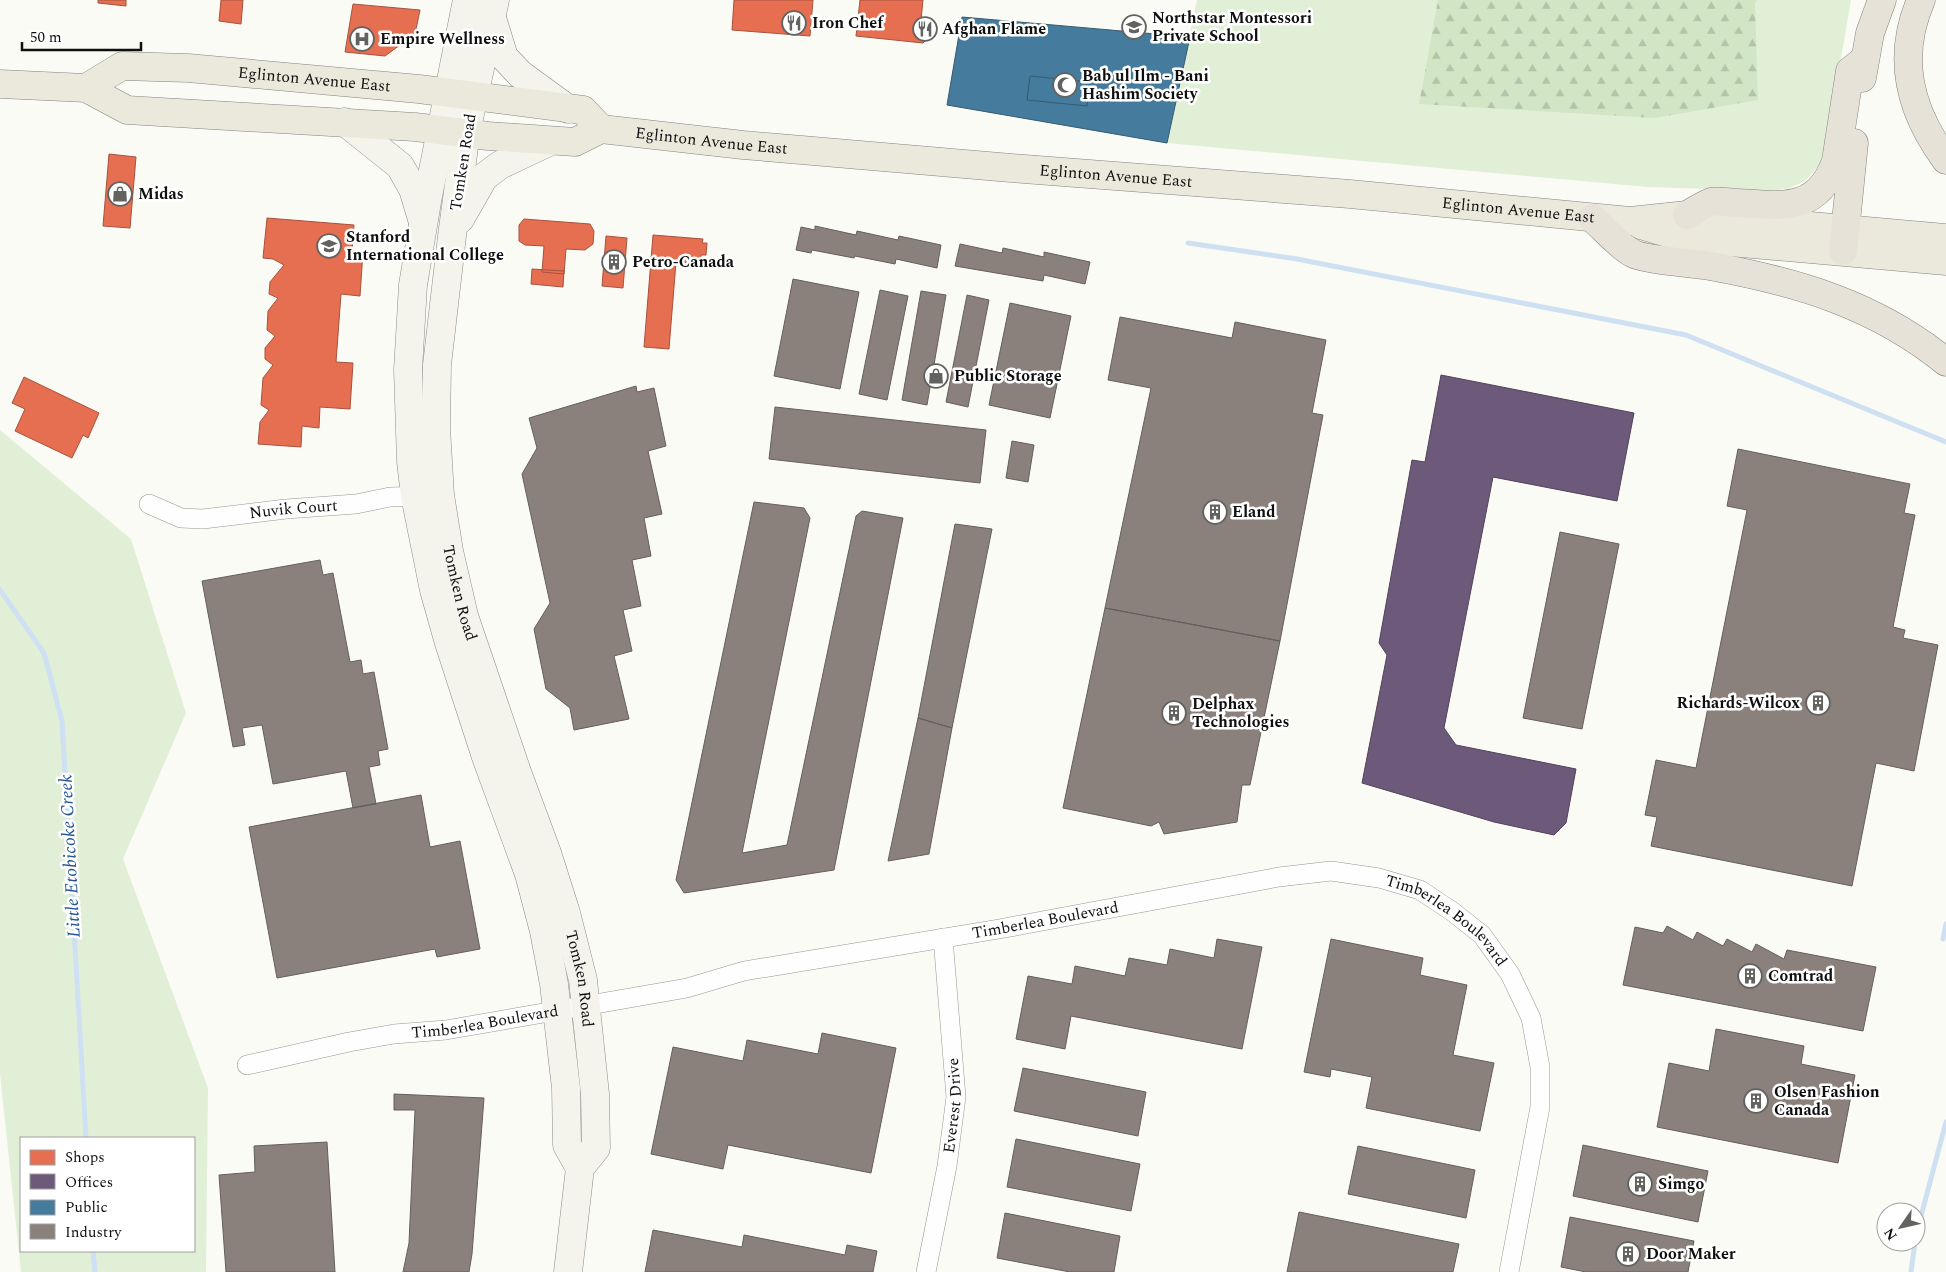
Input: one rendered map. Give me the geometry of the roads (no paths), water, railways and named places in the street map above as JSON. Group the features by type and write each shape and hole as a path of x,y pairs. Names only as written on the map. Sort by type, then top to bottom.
{"highway":[{"path":"1844,240 1865,59 1870,33 1882,0"},
{"path":"1922,0 1910,33 1908,75 1920,117 1946,160"},
{"path":"1687,215 1712,202 1788,205 1809,198 1817,193 1831,175 1836,161 1850,71 1865,59"},
{"path":"1592,218 1633,254 1764,277 1802,286 1847,302 1884,319 1924,344 1946,362"}],"main road":[{"name":"Tomken Road","path":"462,95 467,0"},
{"name":"Tomken Road","path":"454,131 452,236 437,365 436,428 428,496 434,590 486,757 529,874 544,931 557,1010 566,1088 566,1145 580,1168 596,1148 595,1094 583,980 566,913 464,616 449,551 428,496 408,423 408,341 413,285 423,223 454,131 462,95 494,9"},
{"path":"494,9 504,56 520,74 568,109"},
{"name":"Eglinton Avenue East","path":"86,88 122,66 188,68 462,95 583,110 601,129 743,145 1350,194 1630,221 1687,215 1844,240 1946,261"},
{"path":"0,84 86,88 127,110 345,122 575,142 601,129"},
{"path":"345,122 400,166 413,189 423,223"},
{"path":"452,236 484,177 500,165 551,141"},
{"name":"Eglinton Avenue East","path":"1630,221 1684,238 1844,240 1946,238"},
{"path":"568,1272 580,1168"}],"street":[{"name":"Nuvik Court","path":"149,504 181,518 202,519 428,496"},
{"name":"Timberlea Boulevard","path":"247,1065 358,1040 394,1034 446,1030 687,988 744,971 943,938 1308,873 1331,871 1356,874 1420,890 1453,912 1482,935 1510,974 1531,1018 1540,1066 1540,1106 1509,1272"},
{"name":"Everest Drive","path":"926,1272 947,1166 956,1097 943,938"}],"waterway":[{"path":"1188,243 1297,259 1686,335 1946,442"},
{"name":"Little Etobicoke Creek","path":"0,590 44,653 62,721 86,1137"},
{"path":"1943,939 1946,924"},
{"path":"1925,1202 1946,1122"},
{"name":"Little Etobicoke Creek","path":"93,1252 95,1272"},
{"path":"1911,1272 1914,1252"}],"place":[{"name":"Iron Chef","path":"794,23"},
{"name":"Northstar Montessori Private School","path":"1134,27"},
{"name":"Afghan Flame","path":"925,29"},
{"name":"Empire Wellness","path":"362,39"},
{"name":"Bab ul Ilm - Bani Hashim Society","path":"1065,85"},
{"name":"Midas","path":"120,194"},
{"name":"Stanford International College","path":"329,246"},
{"name":"Petro-Canada","path":"614,262"},
{"name":"Public Storage","path":"936,376"},
{"name":"Eland","path":"1215,512"},
{"name":"Richards-Wilcox","path":"1818,703"},
{"name":"Delphax Technologies","path":"1174,713"},
{"name":"Comtrad","path":"1750,976"},
{"name":"Olsen Fashion Canada","path":"1756,1101"},
{"name":"Simgo","path":"1640,1184"},
{"name":"Door Maker","path":"1628,1254"}]}
